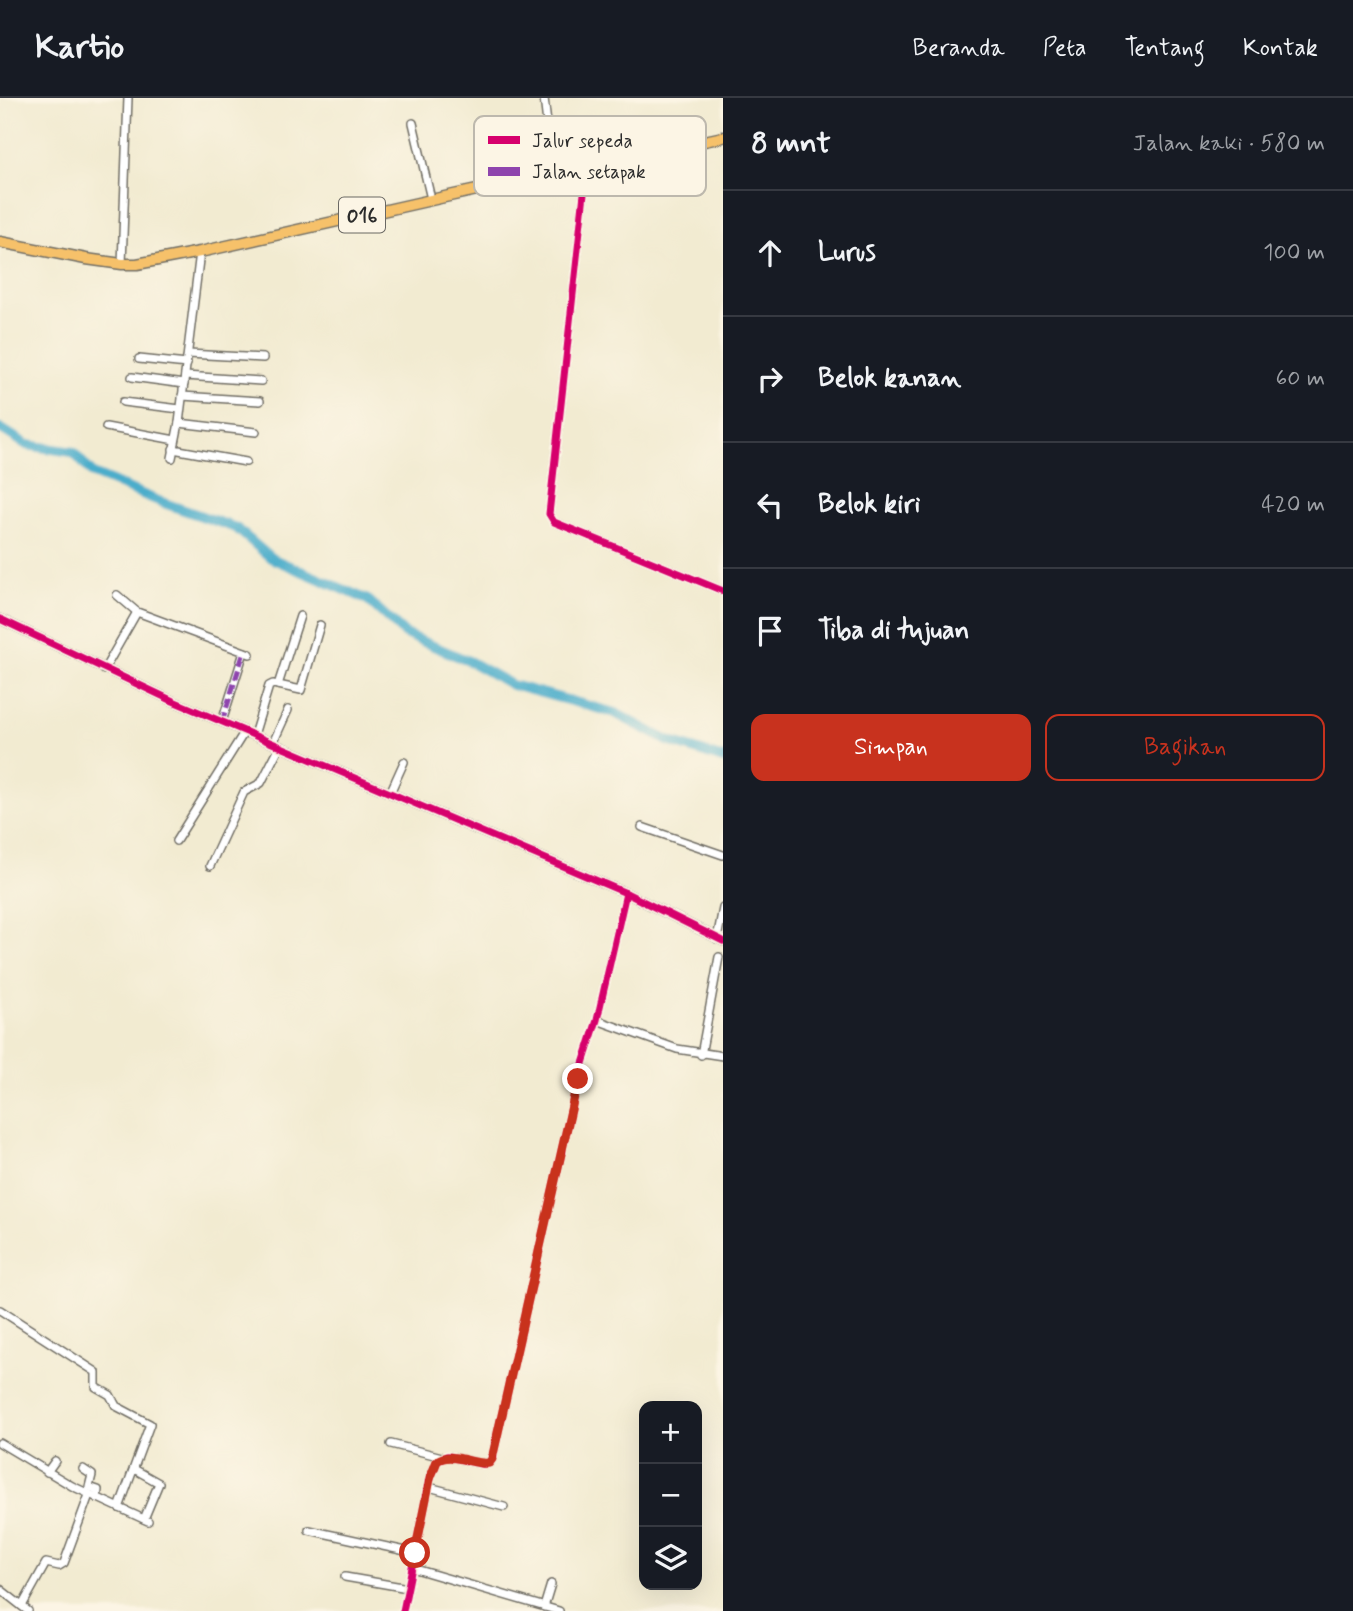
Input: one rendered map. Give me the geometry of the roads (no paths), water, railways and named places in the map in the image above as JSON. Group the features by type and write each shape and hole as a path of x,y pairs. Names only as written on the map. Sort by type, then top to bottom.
{"main road":[{"name":"016","path":"0,242 122,264 137,264 474,191"}],"street":[{"path":"122,264 128,98"},
{"path":"544,98 546,116"},
{"path":"413,123 431,200"},
{"path":"584,196 549,514 554,522 723,591"},
{"path":"172,458 187,364 200,252"},
{"path":"188,355 263,358"},
{"path":"139,359 187,364"},
{"path":"131,377 261,381"},
{"path":"182,396 260,401"},
{"path":"123,402 180,409"},
{"path":"178,424 257,432"},
{"path":"106,426 246,462"},
{"path":"117,595 136,612 247,653 222,722"},
{"path":"103,670 136,612"},
{"path":"278,685 300,616"},
{"path":"0,619 103,670 626,893 720,940 723,908"},
{"path":"176,841 249,733 270,687 273,684 301,690 320,625"},
{"path":"210,866 244,792 261,783 288,710"},
{"path":"390,793 404,762"},
{"path":"642,827 723,855"},
{"path":"391,1444 442,1457 486,1464 492,1459 578,1079 597,1020 626,893"},
{"path":"701,1055 719,957"},
{"path":"597,1020 664,1045 701,1055 711,1053 723,1056"},
{"path":"0,1310 96,1372 96,1387 110,1395 116,1406 149,1423 150,1427 119,1508"},
{"path":"0,1443 93,1497 146,1520 159,1483 134,1469"},
{"path":"403,1611 433,1469 442,1457"},
{"path":"47,1472 55,1461"},
{"path":"0,1589 25,1608 46,1563 59,1566 64,1563 93,1497 99,1490 89,1487 92,1475 83,1469"},
{"path":"429,1487 504,1507"},
{"path":"309,1530 415,1553"},
{"path":"412,1568 559,1611"},
{"path":"345,1577 408,1588"},
{"path":"544,1607 551,1584"}],"waterway":[{"path":"0,428 27,445 73,452 93,474 161,502 236,528 271,558 368,600 405,634 471,662 512,685 615,713 668,741 723,759"}]}
